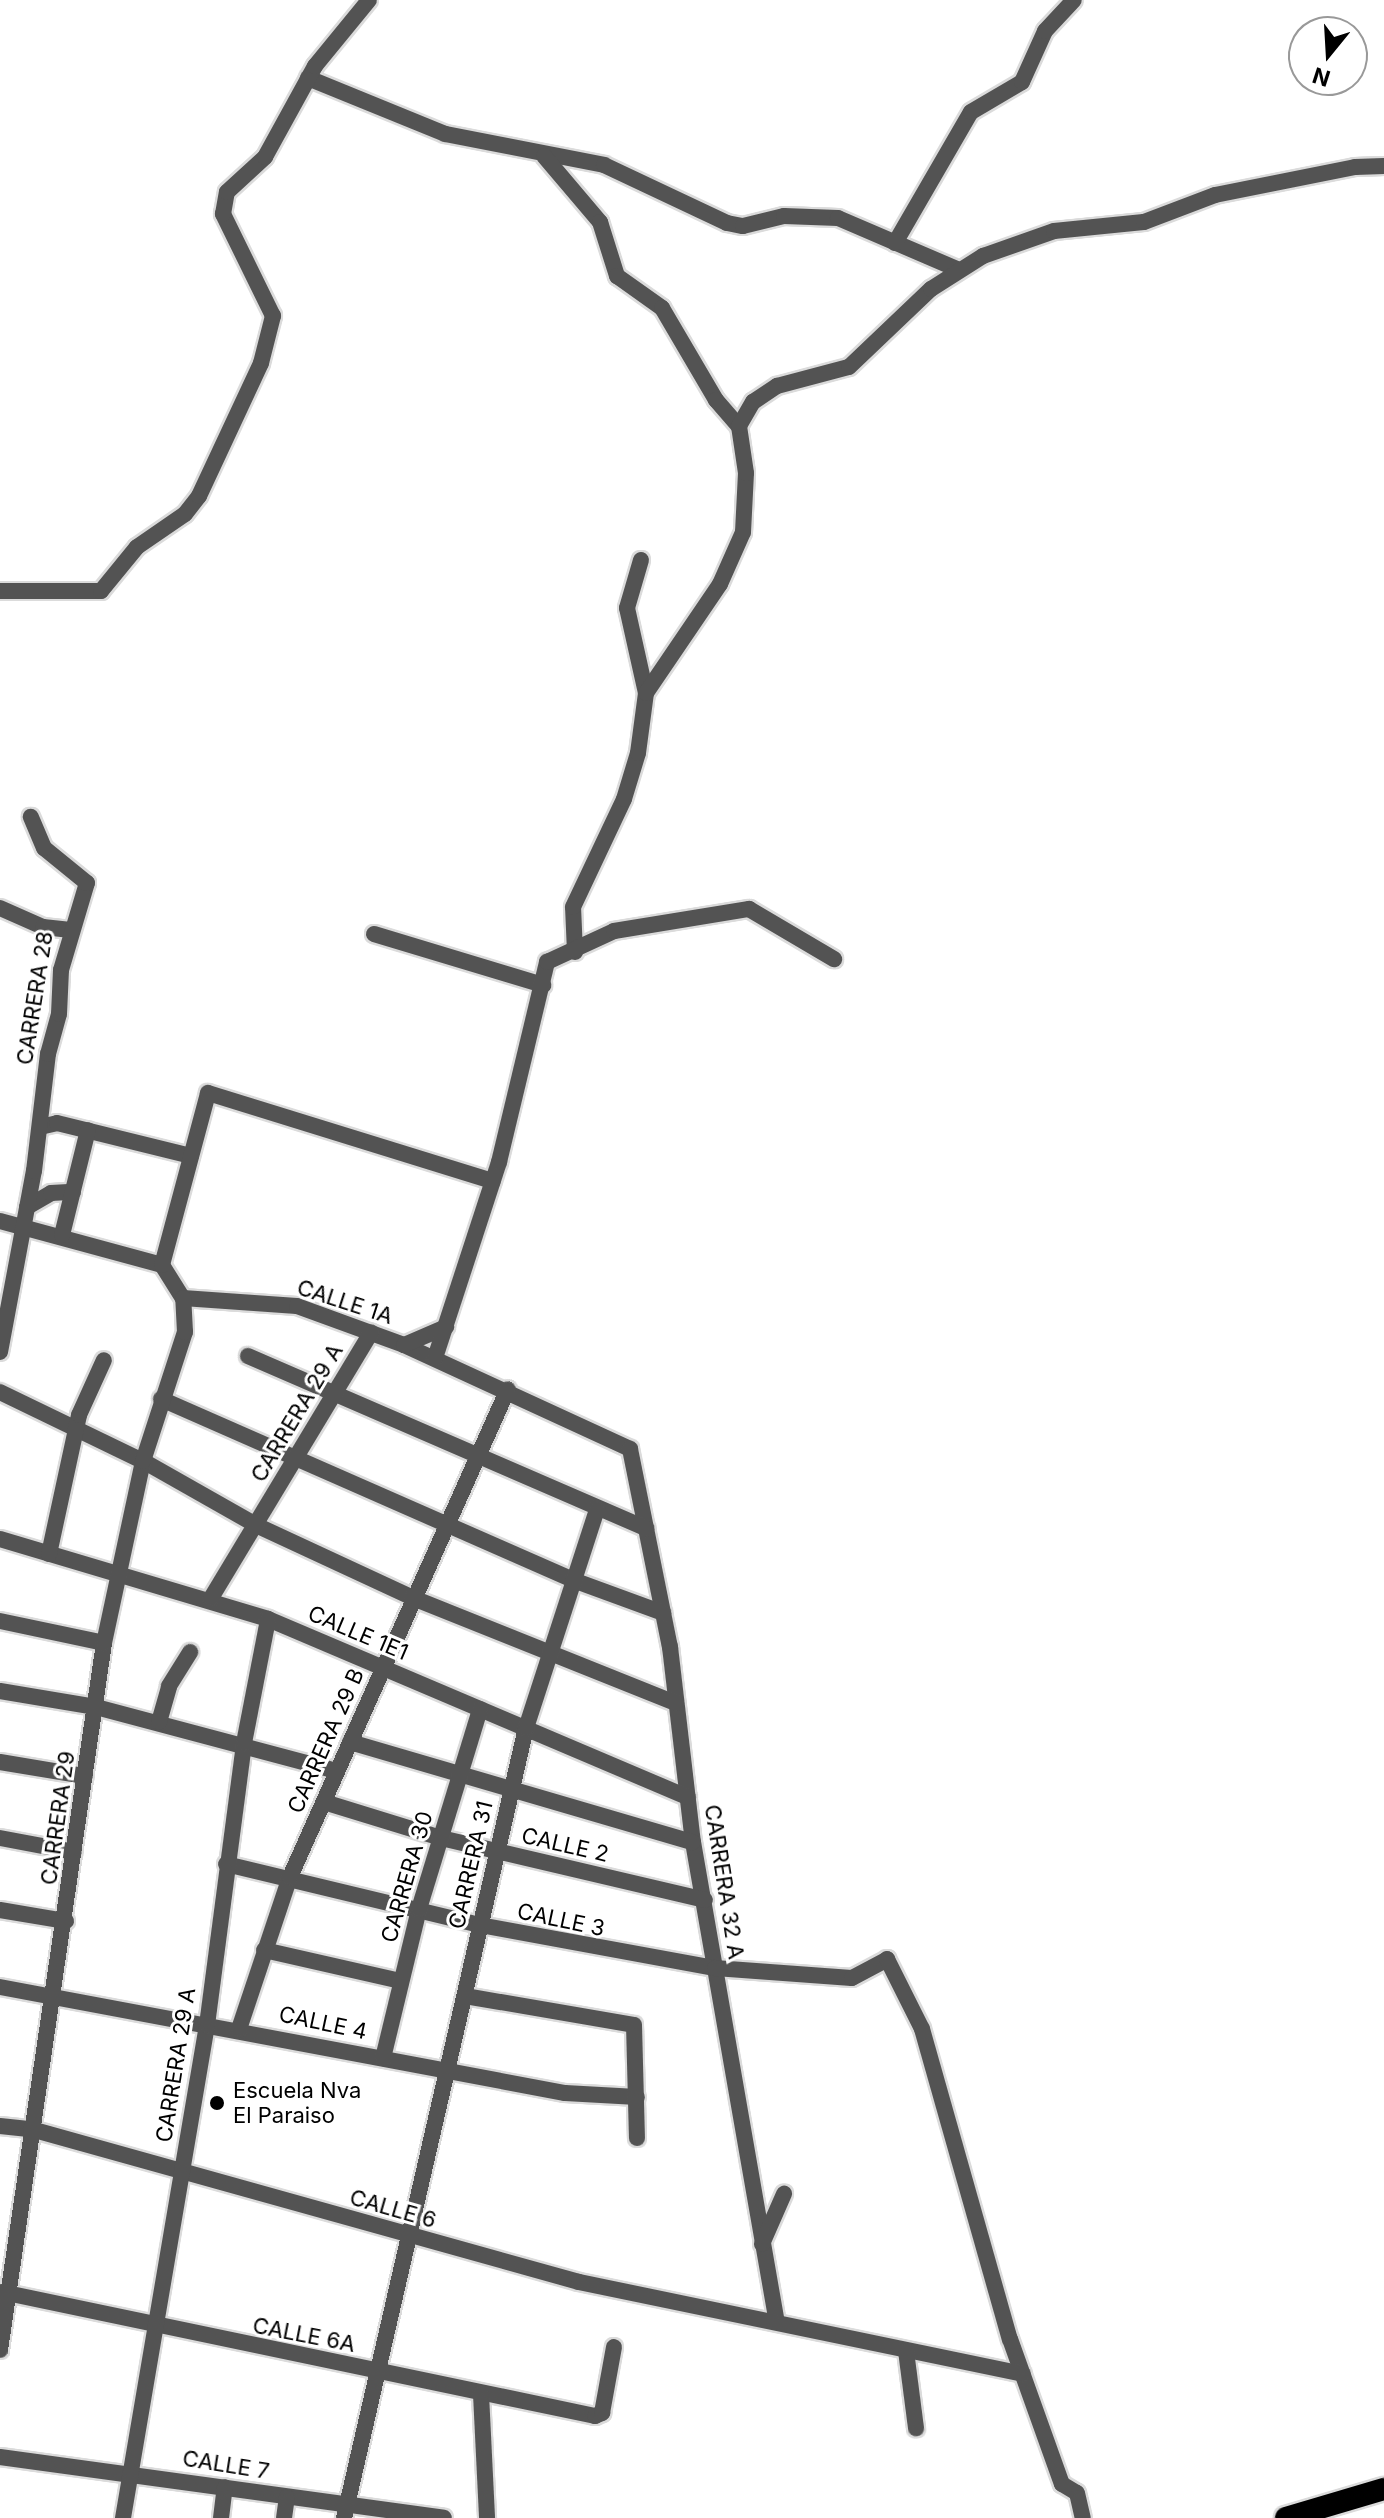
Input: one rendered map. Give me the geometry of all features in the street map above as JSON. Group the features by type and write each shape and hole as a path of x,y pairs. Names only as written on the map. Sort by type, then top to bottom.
{"highway":[{"path":"1286,2518 1384,2489"}],"street":[{"path":"0,591 101,591 137,547 185,514 199,496 261,363 273,316 223,204 227,192 265,157 308,78 369,0"},
{"path":"895,243 971,112 1022,82 1045,31 1074,0"},
{"path":"308,78 445,134 511,143 544,156 604,165 727,223 754,225 784,216 838,218 957,269"},
{"path":"544,156 600,222 612,269 662,308 691,348 716,400 739,426 746,473 743,532 720,584 646,693"},
{"path":"739,426 753,402 777,386 849,367 957,269 1054,231 1144,222 1215,195 1383,167"},
{"path":"575,952 573,907 624,799 638,753 646,693 627,608 641,560"},
{"name":"CARRERA 28","path":"0,1352 21,1225 27,1207 71,930 85,878 44,848 31,817"},
{"path":"0,908 43,927 71,930"},
{"path":"435,1358 493,1181 547,962 575,952 614,931 749,909 834,959"},
{"path":"374,934 543,985"},
{"path":"162,1265 208,1093 493,1181"},
{"path":"40,1127 57,1123 191,1156"},
{"path":"62,1235 88,1130"},
{"path":"27,1207 51,1193 73,1192"},
{"path":"0,1221 62,1235 162,1265 183,1298"},
{"name":"CALLE 1A","path":"183,1298 297,1306 404,1345 508,1389 630,1449"},
{"name":"CARRERA 29","path":"0,2350 5,2293 66,1921 104,1643 143,1461 185,1332 183,1298"},
{"path":"404,1345 446,1327"},
{"name":"CARRERA 29 A","path":"211,1598 371,1333"},
{"path":"248,1356 646,1528"},
{"path":"49,1554 79,1415 104,1360"},
{"name":"CARRERA 29 B","path":"239,2029 290,1877 508,1389"},
{"path":"0,1392 143,1461 256,1525 413,1598 676,1703"},
{"path":"161,1399 573,1580 663,1613"},
{"name":"CARRERA 32 A","path":"630,1449 663,1613 693,1842 777,2322"},
{"name":"CARRERA 31","path":"407,2236 526,1728 597,1509"},
{"name":"CALLE 1E1","path":"0,1539 211,1598 268,1619 688,1797"},
{"name":"CARRERA 29 A","path":"123,2518 207,2025 244,1743 268,1619"},
{"path":"0,1621 104,1643"},
{"path":"159,1722 169,1686 190,1652"},
{"path":"0,1691 96,1707 159,1722 244,1743 336,1771"},
{"name":"CARRERA 30","path":"383,2058 419,1909 480,1709"},
{"path":"350,1742 459,1777 693,1842"},
{"path":"0,1762 85,1776"},
{"name":"CALLE 2","path":"324,1802 441,1838 705,1900"},
{"path":"0,1838 74,1852"},
{"name":"CALLE 3","path":"226,1864 480,1925 715,1968 852,1978 887,1959 922,2029 1010,2339"},
{"path":"0,1910 66,1921"},
{"path":"264,1950 401,1981"},
{"name":"CALLE 4","path":"0,1987 239,2029 565,2093 637,2097"},
{"path":"465,1996 635,2028 637,2138"},
{"name":"CALLE 6","path":"0,2126 31,2129 579,2282 906,2351 993,2364 1023,2374"},
{"path":"762,2246 784,2194"},
{"path":"345,2512 407,2236"},
{"name":"CALLE 6A","path":"5,2293 154,2328 600,2416 614,2347"},
{"path":"993,2364 1010,2339"},
{"path":"1010,2339 1062,2484 1077,2493 1083,2518"},
{"path":"906,2351 916,2428"},
{"path":"481,2394 487,2518"},
{"name":"CALLE 7","path":"0,2457 225,2487 287,2497 345,2512 444,2518"},
{"path":"221,2518 225,2487"},
{"path":"284,2518 287,2497"}],"place":[{"name":"Escuela Nva El Paraiso","path":"217,2103"}]}
